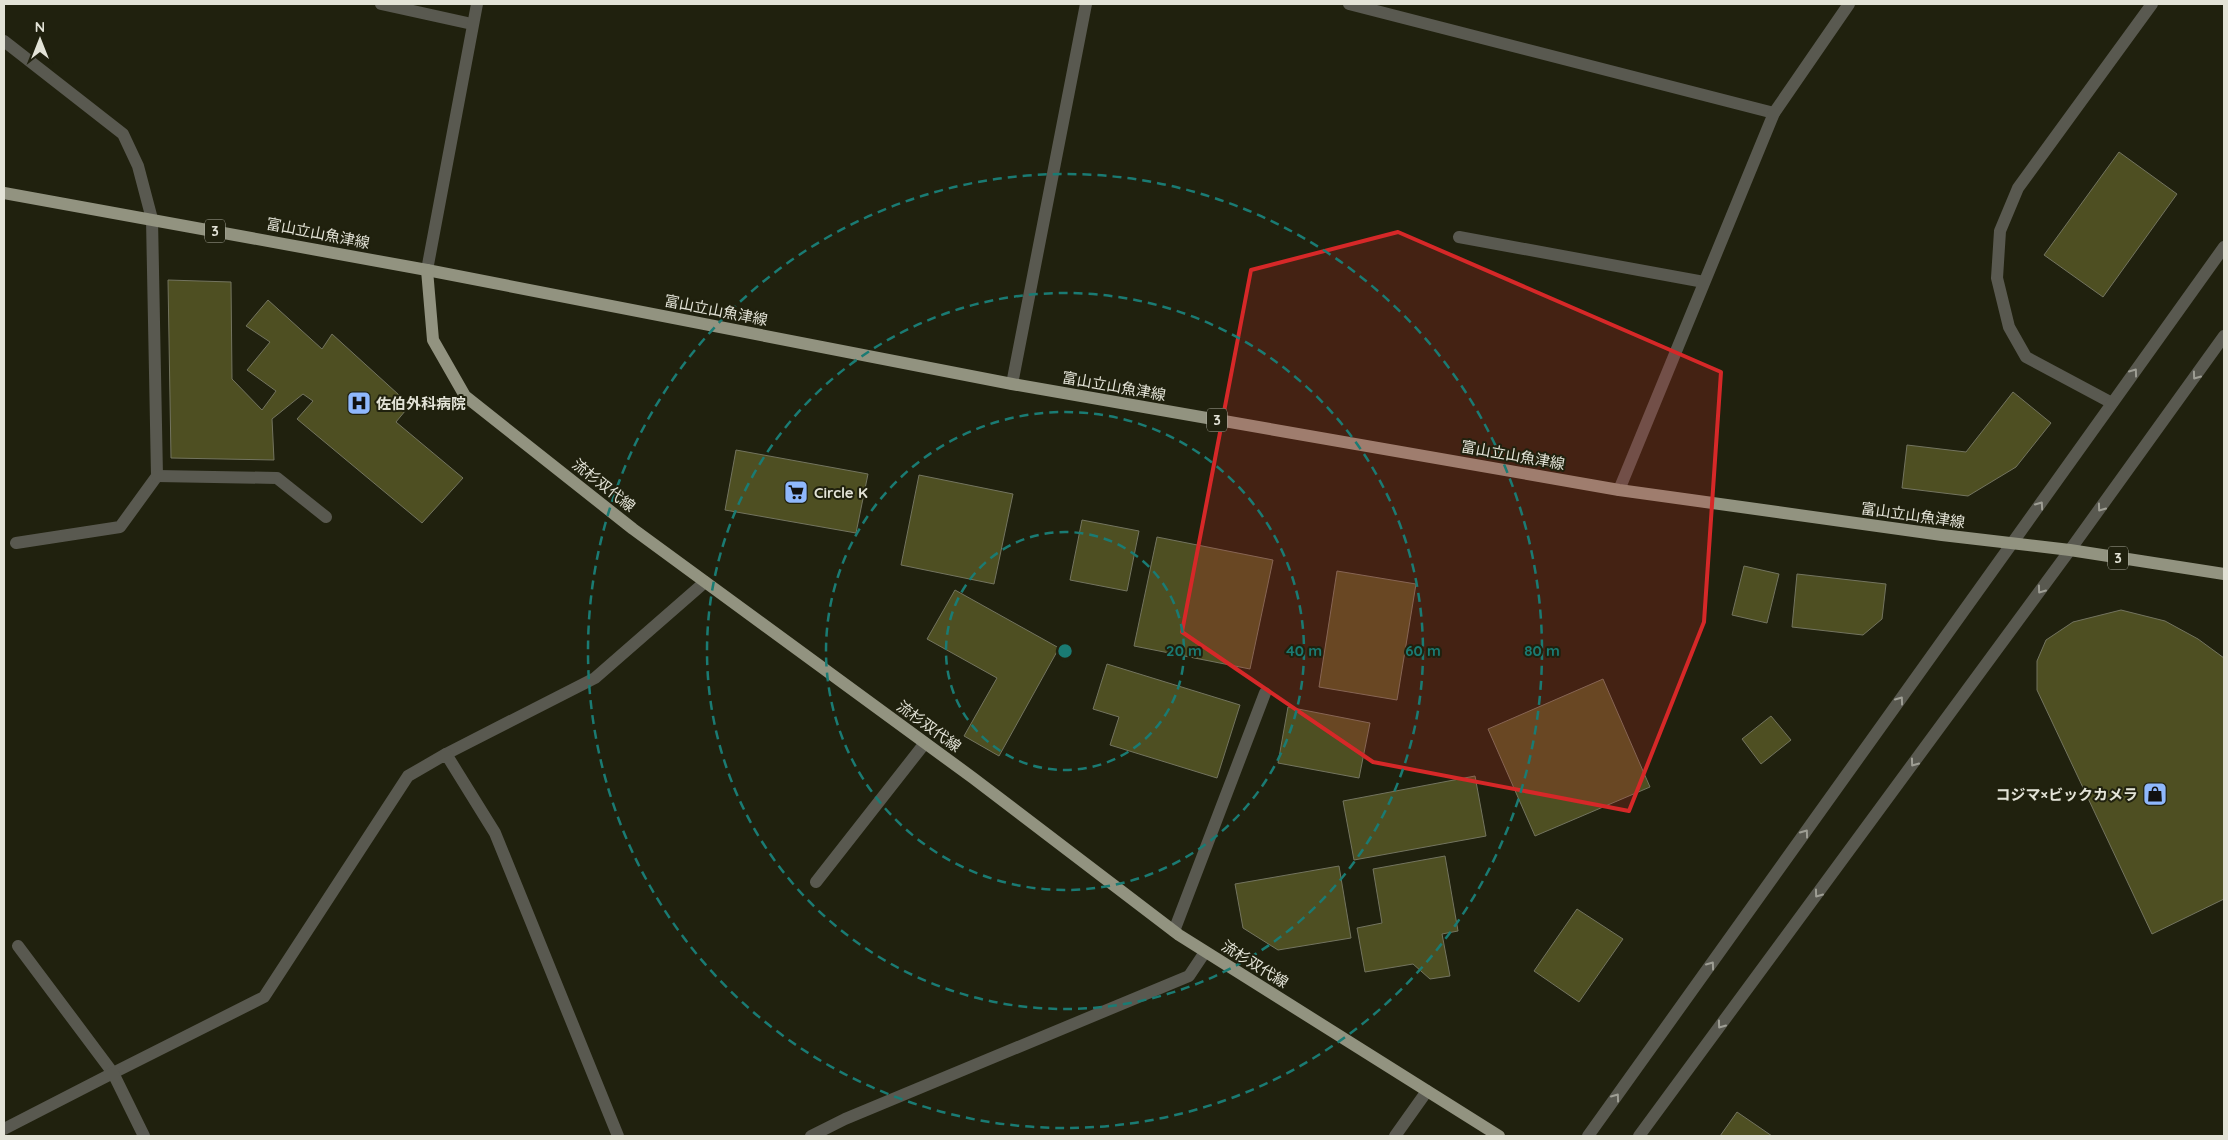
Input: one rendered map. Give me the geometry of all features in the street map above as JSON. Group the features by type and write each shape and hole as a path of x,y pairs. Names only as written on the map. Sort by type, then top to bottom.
{"main road":[{"name":"富山立山魚津線","path":"4,193 426,270 1012,384 1619,490 2012,544 2070,550 2224,574"},
{"name":"流杉双代線","path":"426,270 434,340 465,396 634,529 925,743 1174,931 1499,1136"}],"street":[{"path":"381,4 472,24"},
{"path":"426,270 477,4"},
{"path":"1012,384 1086,4"},
{"path":"1351,4 1774,113"},
{"path":"1619,490 1774,113 1849,4"},
{"path":"2112,404 2026,357 2009,327 1997,278 2000,231 2018,188 2152,4"},
{"path":"4,41 123,134 138,166 152,219 157,476 120,527 16,542"},
{"path":"1459,237 1704,282"},
{"path":"1588,1136 2224,247"},
{"path":"1639,1136 2070,550 2224,336"},
{"path":"157,476 277,478 326,517"},
{"path":"4,1129 264,997 408,776 446,754 594,678 705,582"},
{"path":"1174,931 1265,693"},
{"path":"816,882 925,743"},
{"path":"446,754 495,833 618,1136"},
{"path":"18,946 113,1073 144,1136"},
{"path":"810,1136 845,1119 1189,976 1205,952"},
{"path":"1395,1136 1427,1091"}],"highlighted area":[{"path":"1398,232 1721,372 1704,622 1629,811 1373,762 1182,632 1251,270"}],"building":[{"path":"2119,152 2177,194 2103,297 2044,255"},
{"name":"佐伯外科病院","path":"168,280 231,282 232,379 262,410 276,391 247,370 270,342 246,326 268,300 322,349 332,334 410,405 396,422 463,478 422,523 297,419 313,401 303,394 272,419 274,460 171,458"},
{"path":"2013,392 2051,423 2016,467 1968,496 1902,488 1907,445 1966,452"},
{"name":"Circle K","path":"736,450 868,474 856,533 725,510"},
{"path":"919,475 1013,494 994,584 901,565"},
{"path":"1082,520 1139,531 1127,591 1070,580"},
{"path":"1157,537 1273,560 1250,669 1134,646"},
{"path":"1744,566 1779,574 1767,623 1732,615"},
{"path":"1337,571 1416,584 1397,700 1319,687"},
{"path":"1797,574 1886,584 1882,619 1863,635 1792,627"},
{"path":"955,590 1059,648 999,756 964,736 997,678 927,639"},
{"name":"コジマ×ビックカメラ","path":"2121,610 2165,621 2198,639 2224,658 2224,899 2152,934 2037,690 2037,661 2046,640 2073,622"},
{"path":"1107,664 1240,705 1217,778 1110,745 1119,717 1093,709"},
{"path":"1603,679 1650,787 1535,836 1488,729"},
{"path":"1288,707 1370,723 1359,778 1278,763"},
{"path":"1771,716 1791,740 1761,764 1742,739"},
{"path":"1475,776 1486,836 1354,860 1343,801"},
{"path":"1445,856 1458,931 1442,934 1450,976 1430,979 1413,964 1365,972 1357,928 1382,923 1373,869"},
{"path":"1339,866 1351,938 1278,950 1243,928 1235,884"},
{"path":"1577,909 1623,939 1579,1002 1534,971"},
{"path":"1737,1112 1772,1136 1720,1136"}],"place":[{"name":"佐伯外科病院","path":"359,403"},
{"name":"Circle K","path":"796,492"},
{"name":"コジマ×ビックカメラ","path":"2155,794"}]}
